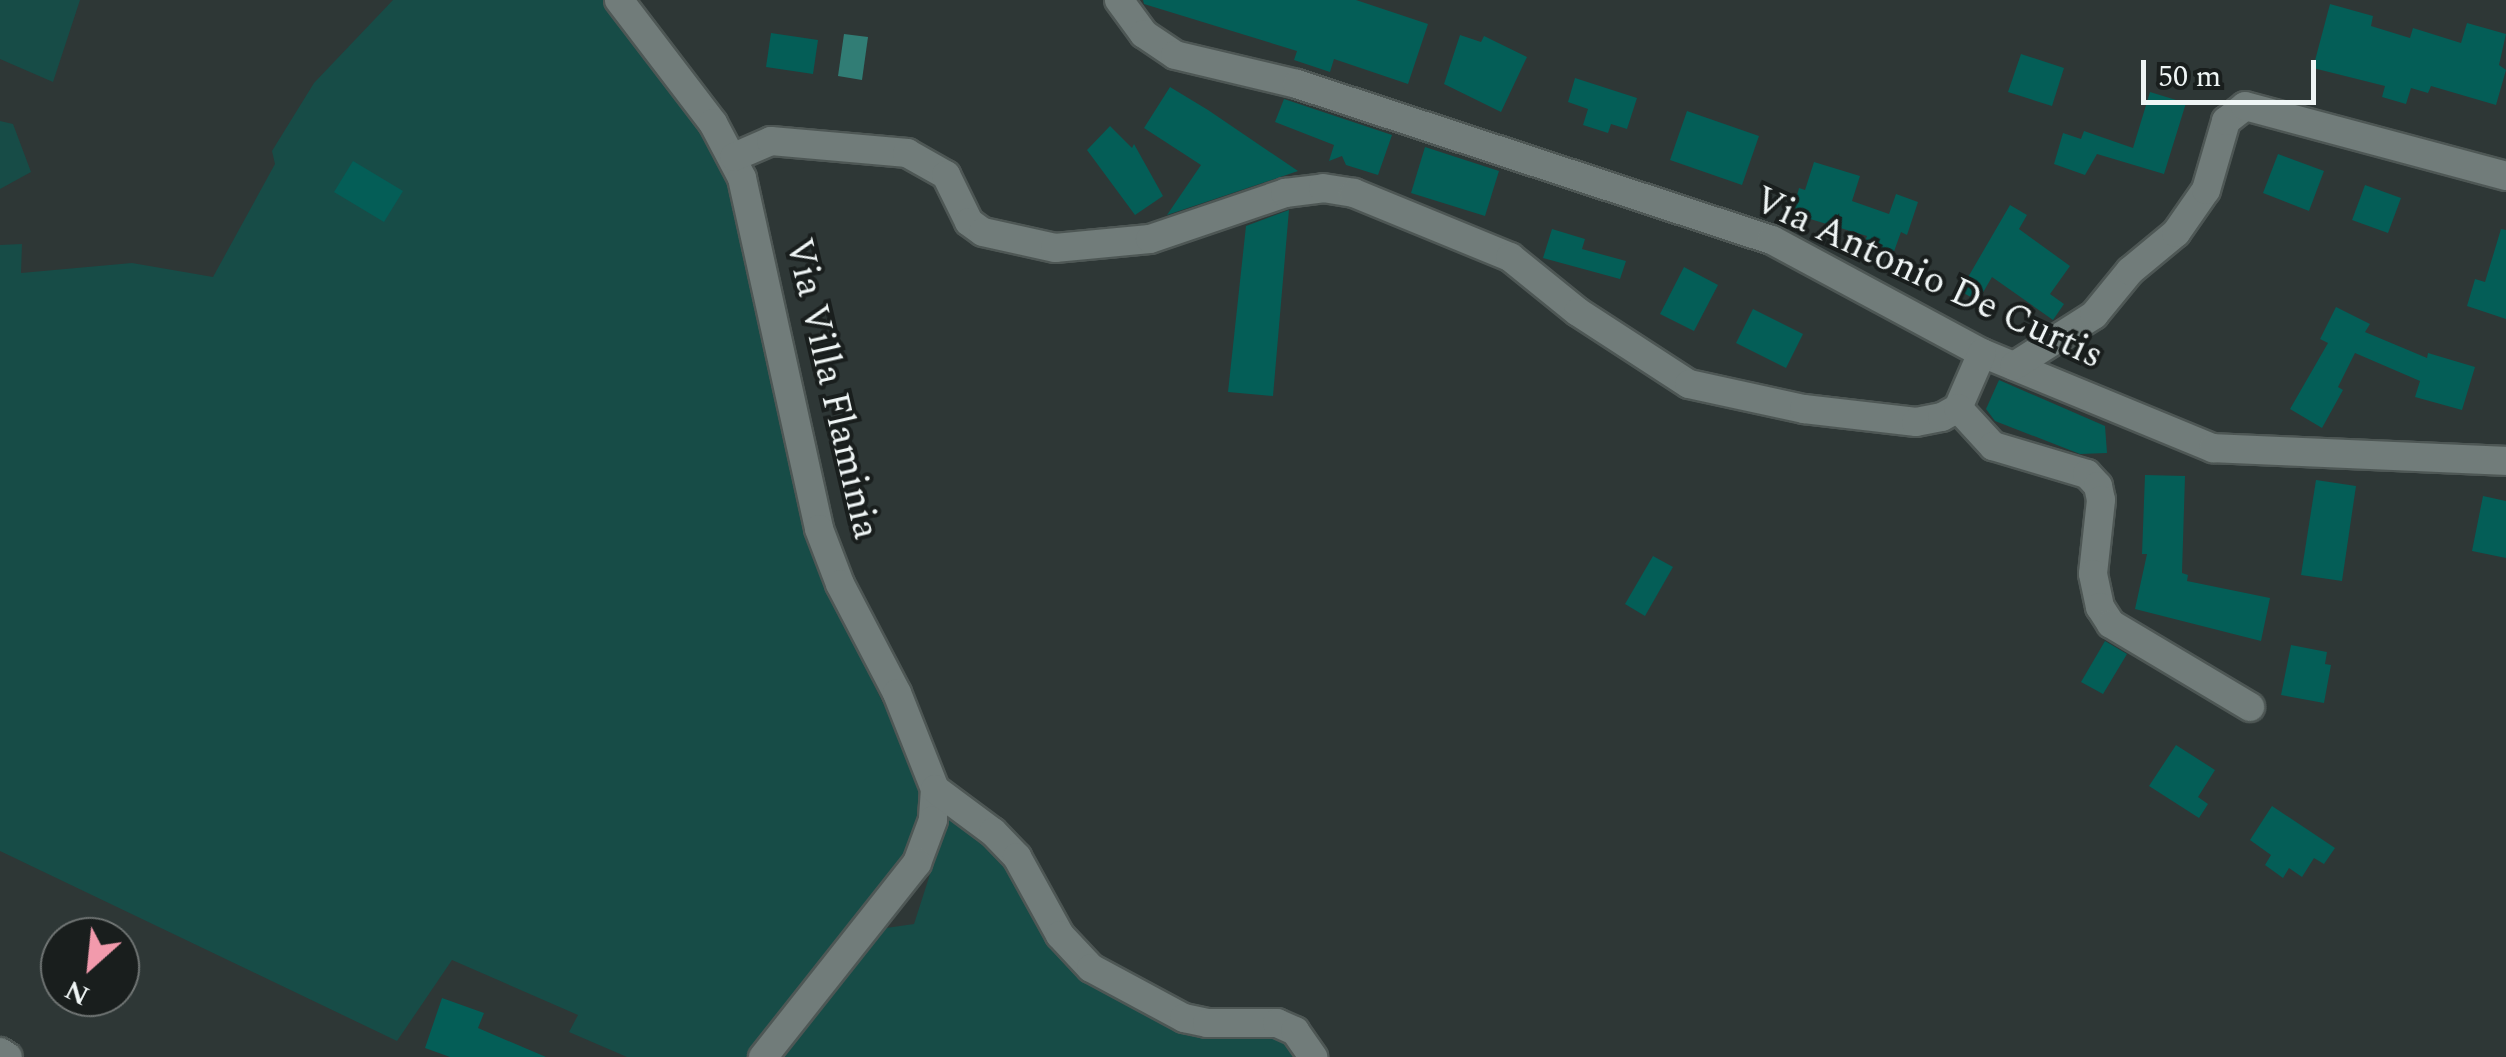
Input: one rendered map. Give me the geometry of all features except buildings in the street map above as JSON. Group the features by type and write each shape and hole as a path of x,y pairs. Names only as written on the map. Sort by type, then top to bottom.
{"street":[{"name":"Via Villa Flaminia","path":"620,0 714,123 734,157 758,243 819,529 840,584 896,693 936,789"},
{"name":"Via Antonio De Curtis","path":"1119,0 1144,34 1175,55 1296,84 1772,240 1982,353 2213,448 2506,461"},
{"path":"2014,366 2094,315 2130,271 2176,233 2206,190 2226,121 2245,106 2260,106 2506,176"},
{"path":"734,157 771,141 907,152 946,174 969,222 983,232 1056,248 1150,239 1285,193 1323,188 1354,193 1510,257 1578,312 1689,384 1804,409 1916,422 1958,408 1982,353"},
{"path":"1958,408 1993,446 2087,474 2098,486 2100,500 2093,574 2100,607 2111,624 2250,707"},
{"path":"764,1057 917,863 933,820 936,789"},
{"path":"936,789 993,832 1017,857 1060,935 1091,968 1184,1018 1207,1023 1277,1023 1296,1031 1313,1057"},
{"path":"0,1052 8,1057"}],"shaded area":[{"path":"0,0 80,0 53,82 0,59"},
{"path":"393,0 603,0 705,132 724,167 739,220 796,494 826,586 917,773 922,805 920,832 908,861 756,1057 627,1057 569,1032 578,1015 452,960 397,1041 0,851 0,245 22,244 21,273 132,263 213,277 275,164 272,151 314,83"},
{"path":"844,34 868,37 862,80 838,76"},
{"path":"0,121 13,124 31,172 0,189"},
{"path":"949,815 1012,864 1064,964 1140,1005 1213,1037 1273,1029 1304,1057 781,1057 886,928 914,924"}]}
